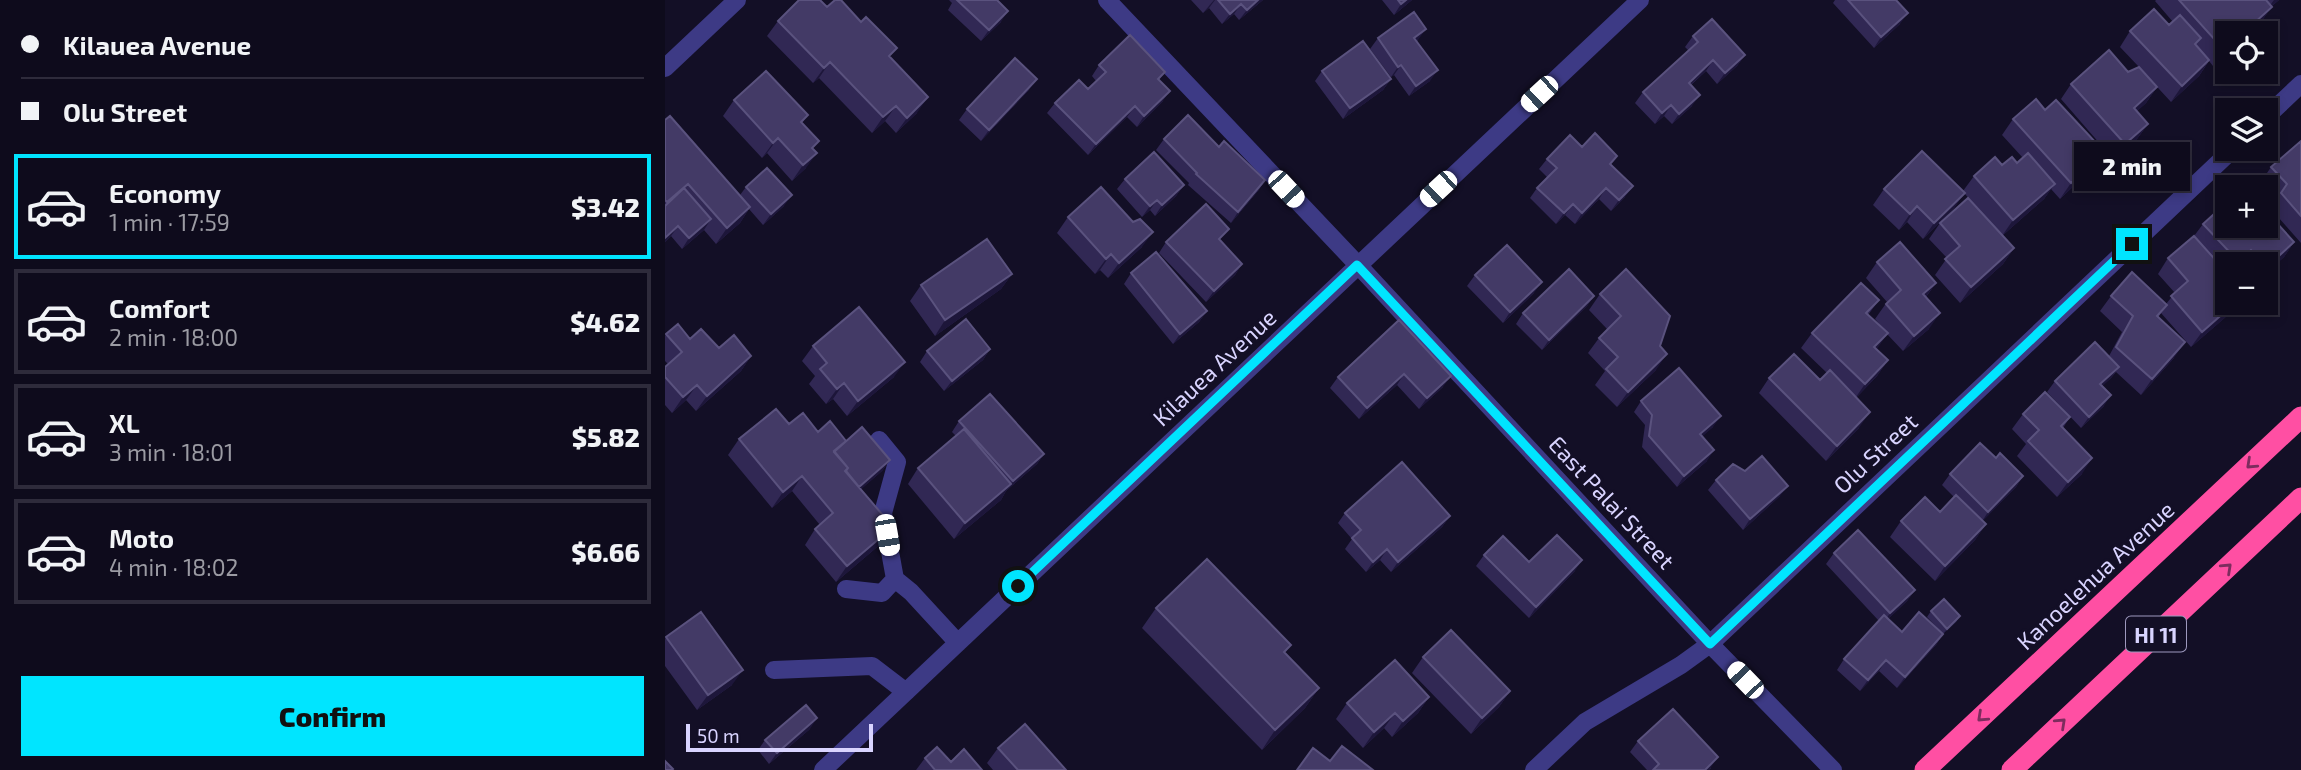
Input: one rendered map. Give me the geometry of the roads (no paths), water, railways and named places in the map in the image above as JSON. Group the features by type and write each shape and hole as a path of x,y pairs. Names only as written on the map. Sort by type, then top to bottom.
{"highway":[{"name":"Kanoelehua Avenue","path":"1925,770 2301,417"},
{"name":"HI 11","path":"2011,770 2301,498"}],"street":[{"path":"665,68 737,0"},
{"name":"East Palai Street","path":"1107,0 1710,644 1833,770"},
{"name":"Kilauea Avenue","path":"823,770 1640,0"},
{"path":"2278,106 2301,84"},
{"name":"Olu Street","path":"1534,770 1585,722 1681,665 1710,644 2220,161"},
{"path":"879,440 897,462 883,513 895,579 911,592 958,643"},
{"path":"846,589 882,593 895,579"},
{"path":"774,670 871,666 906,692"}]}
